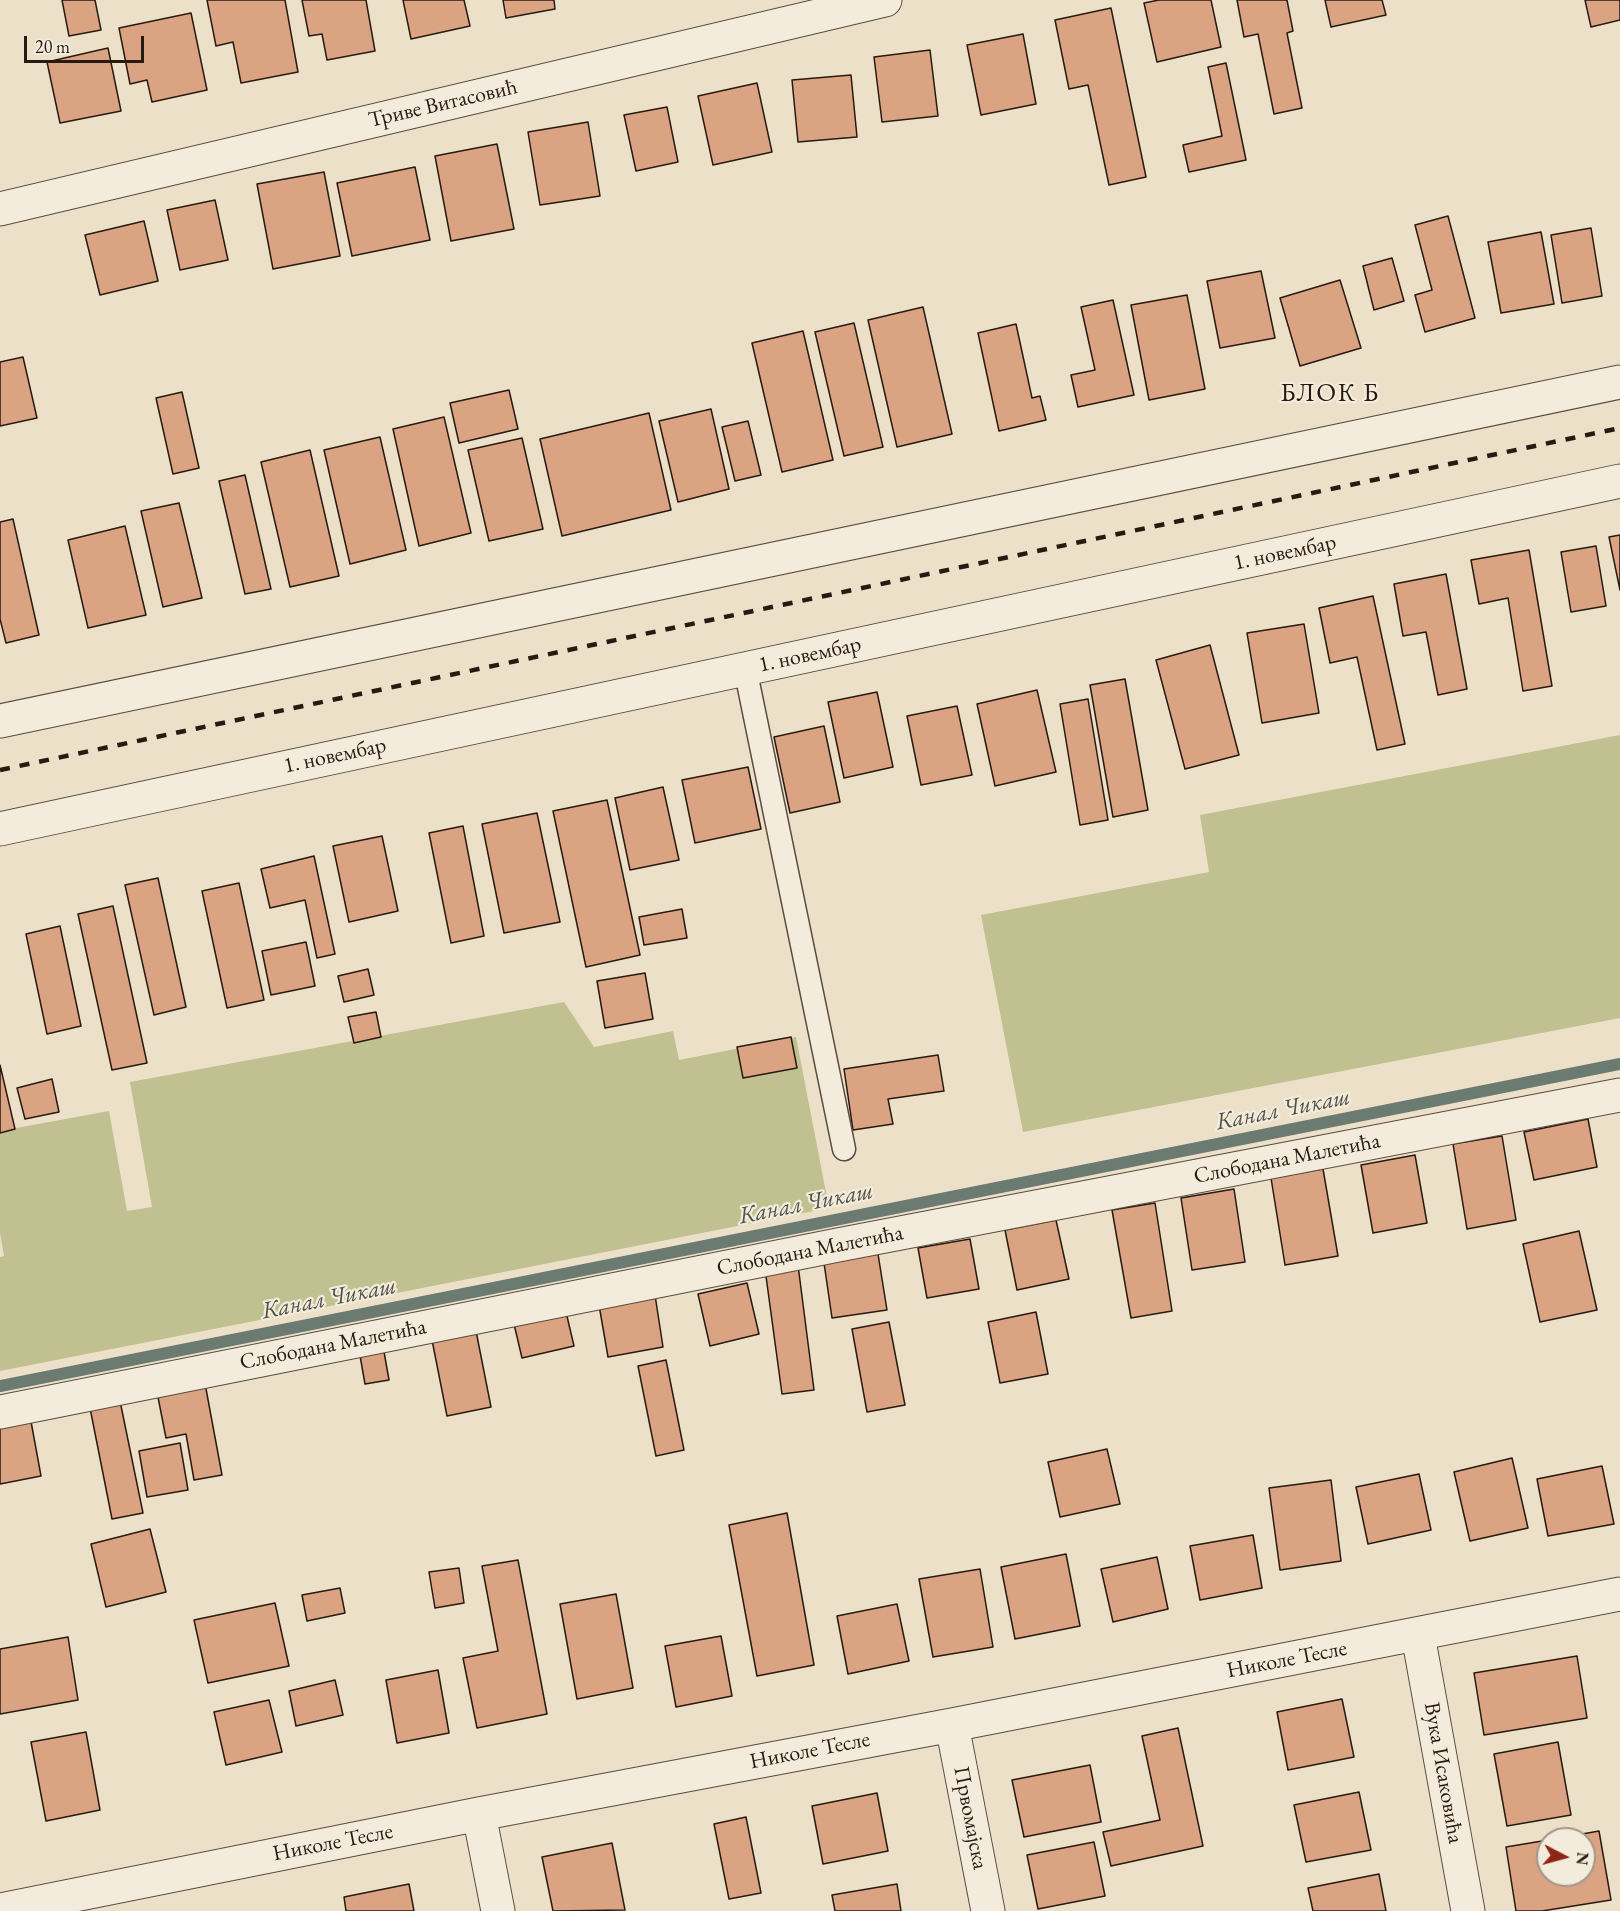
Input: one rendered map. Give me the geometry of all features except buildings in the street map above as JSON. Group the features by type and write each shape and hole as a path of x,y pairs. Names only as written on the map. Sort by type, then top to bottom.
{"street":[{"name":"Триве Витасовић","path":"0,209 885,0"},
{"path":"0,721 1620,382"},
{"name":"1. новембар","path":"0,829 1620,482"},
{"name":"Слободана Малетића","path":"0,1412 814,1250 1620,1095"},
{"name":"Николе Тесле","path":"13,1909 479,1814 952,1725 1620,1594"},
{"name":"Вука Исаковића","path":"1418,1635 1468,1911"},
{"name":"Првомајска","path":"952,1725 988,1911"},
{"path":"479,1814 498,1911"}],"lane":[{"path":"745,668 844,1149"}],"green space":[{"path":"1620,735 1620,1018 1023,1132 981,915 1209,872 1200,815"},
{"path":"564,1002 594,1047 673,1031 679,1060 796,1037 829,1208 0,1371 0,1257 4,1256 0,1233 0,1131 109,1111 127,1211 152,1207 130,1082"}],"waterway":[{"name":"Канал Чикаш","path":"0,1386 1620,1064"}],"railway":[{"path":"0,770 1620,428"}],"district":[{"name":"БЛОК Б","path":"1330,394"}]}
